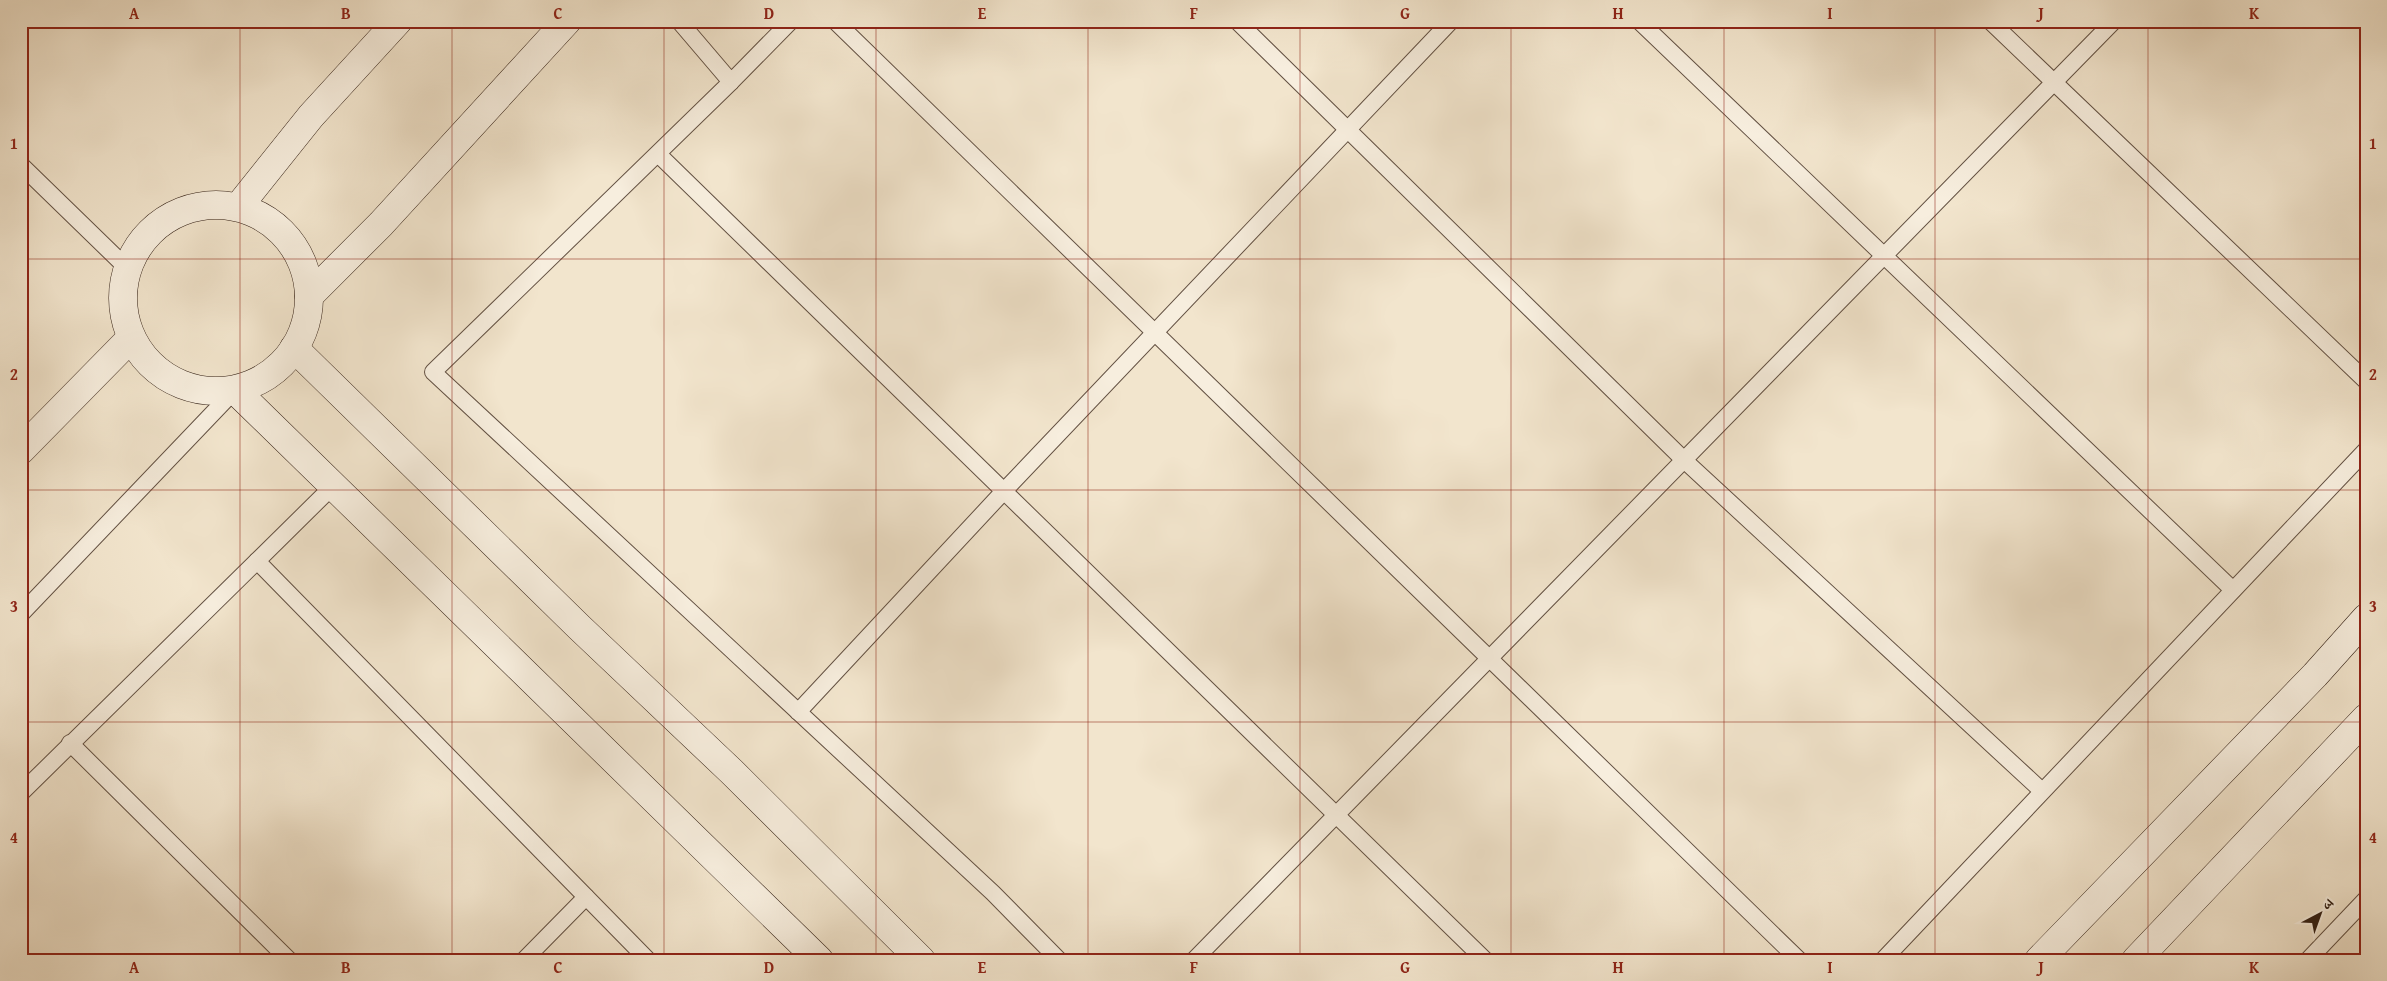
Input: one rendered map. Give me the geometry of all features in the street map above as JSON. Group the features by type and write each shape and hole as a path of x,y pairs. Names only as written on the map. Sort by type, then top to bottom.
{"street":[{"path":"239,206 311,116 398,21"},
{"path":"310,296 381,224 567,21"},
{"path":"214,204 239,206 270,222 291,242 304,268 310,296 307,317 300,339 288,358 264,379 235,390 203,391 174,382 149,363 131,338 122,308 124,277 128,269 136,248 156,225 183,210 214,204"},
{"path":"21,450 131,338"},
{"path":"294,348 579,627 732,772 921,960"},
{"path":"235,390 819,960"},
{"path":"2039,960 2315,675 2366,618"},
{"path":"2136,960 2366,718"}],"lane":[{"path":"679,21 732,82"},
{"path":"790,21 732,82 433,372 993,893 1059,960"},
{"path":"835,21 1799,960"},
{"path":"1237,21 1684,460 2042,791"},
{"path":"798,712 1346,129 1451,21"},
{"path":"1639,21 2232,590"},
{"path":"1990,21 2366,381"},
{"path":"1194,960 2114,21"},
{"path":"658,154 1485,960"},
{"path":"21,165 128,269"},
{"path":"21,614 235,390"},
{"path":"1883,960 2366,450"},
{"path":"21,793 333,486"},
{"path":"256,561 648,960"},
{"path":"70,743 289,960"},
{"path":"524,960 586,897"},
{"path":"2308,960 2366,899"}]}
